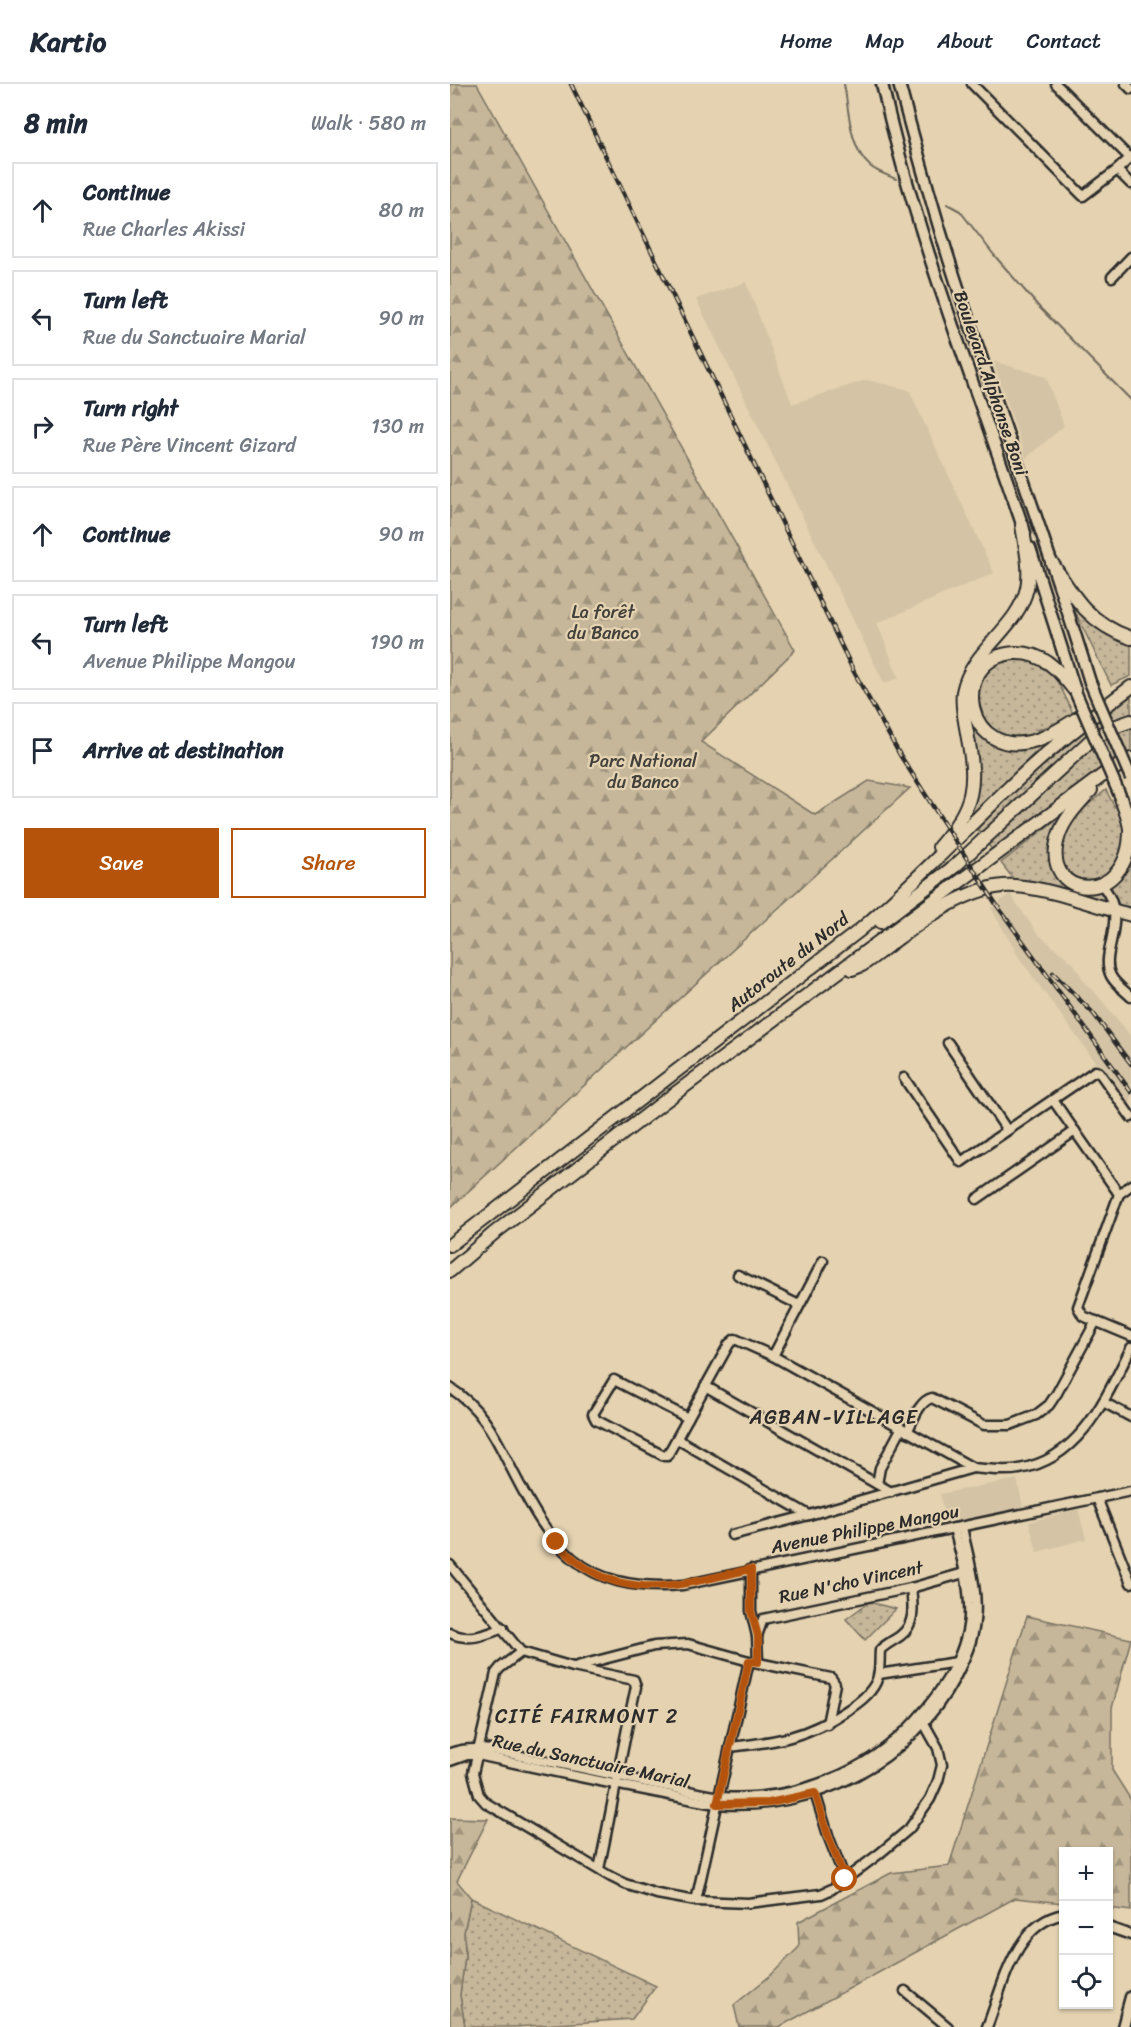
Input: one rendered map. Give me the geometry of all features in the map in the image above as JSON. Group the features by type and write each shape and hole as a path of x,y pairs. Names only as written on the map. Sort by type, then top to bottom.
{"highway":[{"path":"923,872 929,858 959,822 970,800 973,771 962,707 963,694 966,679 974,664 1015,613 1024,598 1028,577 1022,525"},
{"path":"1052,563 1078,604 1087,613 1097,622 1131,638"},
{"path":"1075,691 1054,665 1034,655 1012,654 993,659 983,668 973,688 971,703 975,717 989,736 1000,741 1025,742 1041,739 1110,696 1131,687"},
{"name":"Autoroute du Nord","path":"450,1245 860,930 1028,770 1070,733 1131,687"},
{"path":"780,993 955,866 1091,740 1111,728 1131,721"},
{"name":"Autoroute du Nord","path":"450,1271 544,1194 824,983 1103,775 1128,761"},
{"path":"1103,775 1065,823 1057,844 1056,855 1062,872 1073,883 1089,888 1102,885 1115,878 1122,869 1130,830 1121,798"},
{"path":"824,983 862,965 945,906 980,890 999,886 1015,886 1043,891 1127,914"}],"main road":[{"name":"Boulevard Alphonse Boni","path":"882,84 912,197 954,332 1022,525 1075,691 1121,798 1131,812"},
{"name":"Boulevard Alphonse Boni","path":"899,84 953,273 1090,682 1131,778"},
{"path":"1123,2027 1131,1997"}],"street":[{"path":"972,84 1083,196 1130,157 1056,84"},
{"path":"1126,84 1131,89"},
{"path":"1117,170 1131,184"},
{"path":"1112,277 1131,258"},
{"path":"1102,885 1111,892 1127,914 1109,971 1111,978 1131,997"},
{"path":"948,1043 1007,1130"},
{"path":"904,1078 961,1162 1097,1071 1131,1117"},
{"path":"1053,1100 1119,1194"},
{"path":"977,1199 1075,1131"},
{"path":"1131,1185 1119,1194 1078,1307 1083,1316 1131,1336"},
{"path":"772,1356 823,1261"},
{"path":"738,1275 799,1305"},
{"path":"877,1484 880,1468 923,1402 929,1398 984,1425 1010,1425 1036,1415 1049,1405 1057,1393 1096,1321"},
{"path":"688,1418 614,1380 593,1414 596,1420 664,1456 669,1453 729,1344 735,1339 772,1356 973,1468"},
{"path":"732,1535 973,1468 1020,1469 1054,1456 1072,1443 1087,1426 1103,1402 1131,1348"},
{"path":"705,1386 891,1492"},
{"name":"Avenue Philippe Mangou","path":"450,1388 470,1403 485,1420 500,1444 535,1514 569,1557 580,1565 618,1582 638,1586 683,1585 1131,1491"},
{"path":"1103,1402 1131,1417"},
{"path":"676,1439 809,1515"},
{"path":"1097,1498 1131,1583"},
{"name":"Rue du Sanctuaire Marial","path":"718,1800 779,1794 814,1786 879,1754 923,1719 957,1662 966,1636 969,1613 968,1591 958,1527"},
{"name":"Rue du Sanctuaire Marial","path":"450,1753 464,1748 718,1800 769,1803 815,1793 856,1776 891,1754 923,1719 950,1687 972,1639 977,1605 958,1527"},
{"path":"450,1565 521,1652 573,1667 634,1680 636,1687 620,1755 618,1781 599,1869"},
{"path":"696,1901 730,1747 754,1661 758,1636 751,1611 751,1569"},
{"name":"Rue N'cho Vincent","path":"758,1636 763,1618 911,1588 964,1573"},
{"path":"730,1747 799,1736 827,1724 864,1698 873,1688 879,1674 880,1650 906,1630 911,1623 913,1615 911,1588"},
{"path":"450,1633 464,1638 473,1638 503,1628"},
{"path":"573,1667 654,1646 688,1644 831,1678 835,1684 827,1724"},
{"path":"521,1652 496,1673 473,1773 479,1795 486,1803 625,1884 657,1894 696,1901 748,1903 821,1894 879,1854 909,1829 930,1799 938,1781 942,1765 938,1748 923,1719"},
{"path":"879,1674 957,1662"},
{"name":"Rue du Sanctuaire Marial","path":"450,1761 478,1752"},
{"path":"815,1793 845,1879"},
{"path":"987,2027 1017,1951 1028,1935 1043,1920 1059,1915"},
{"path":"1113,1929 1131,1935"},
{"path":"905,1991 948,2027"}],"shaded area":[{"path":"746,282 792,404 866,380 909,390 994,573 877,623 899,678 884,683 696,299"},
{"path":"993,361 1046,377 1064,426 1026,458"},
{"path":"1010,894 1037,933 1074,964 1087,986 1094,991 1131,1036 1131,1111 1020,959 991,908"},
{"path":"1017,1479 1023,1507 946,1523 940,1494"},
{"path":"1078,1509 1086,1539 1037,1552 1029,1522"}],"green space":[{"name":"La forêt du Banco","path":"450,84 477,84 795,650 701,742 815,815 869,781 910,788 450,1208"},
{"path":"1077,610 1097,628 1131,641 1131,676 1111,685 1075,612"},
{"path":"1022,656 1042,666 1055,678 1073,714 1037,730 1044,744 970,816 977,781 976,759 969,723 978,713 977,699 980,684 986,671 992,666 1001,661"},
{"path":"1131,693 1131,753 992,850 977,828 1030,772"},
{"path":"1106,790 1113,804 1131,825 1131,909 1015,881 1001,863 1067,811 1078,813"},
{"path":"869,1602 896,1609 865,1640 846,1619"},
{"path":"1027,1616 1131,1639 1112,1708 1112,1770 1131,1800 1131,1911 1113,1909 1113,1847 1059,1847 1059,1903 1015,1898 779,2027 739,2027 734,2005 771,1975 799,1947 798,1922 891,1873 949,1866"},
{"path":"450,1818 488,1819 457,1881 471,1898 464,1932 465,1956 460,1995 465,2027 450,2027"},
{"path":"471,1898 656,1986 632,2019 514,2027 465,2027 460,1995 465,1956 464,1932"}],"waterway":[{"path":"844,84 851,128 858,149 870,166 896,179"},
{"path":"947,204 960,211 1039,307 1131,400"}],"railway":[{"path":"571,84 854,672 900,755 996,904 1131,1092"},
{"path":"1053,973 1093,1013 1131,1064"}],"district":[{"name":"AGBAN-VILLAGE","path":"834,1417"},
{"name":"CITÉ FAIRMONT 2","path":"587,1716"}],"route":[{"path":"556,1542 569,1557 580,1565 611,1580 638,1586 683,1585 751,1569 751,1611 758,1636 758,1662 749,1661 717,1804 769,1803 815,1793 845,1879"}],"park label":[{"name":"Parc National du Banco","path":"643,771"}]}
